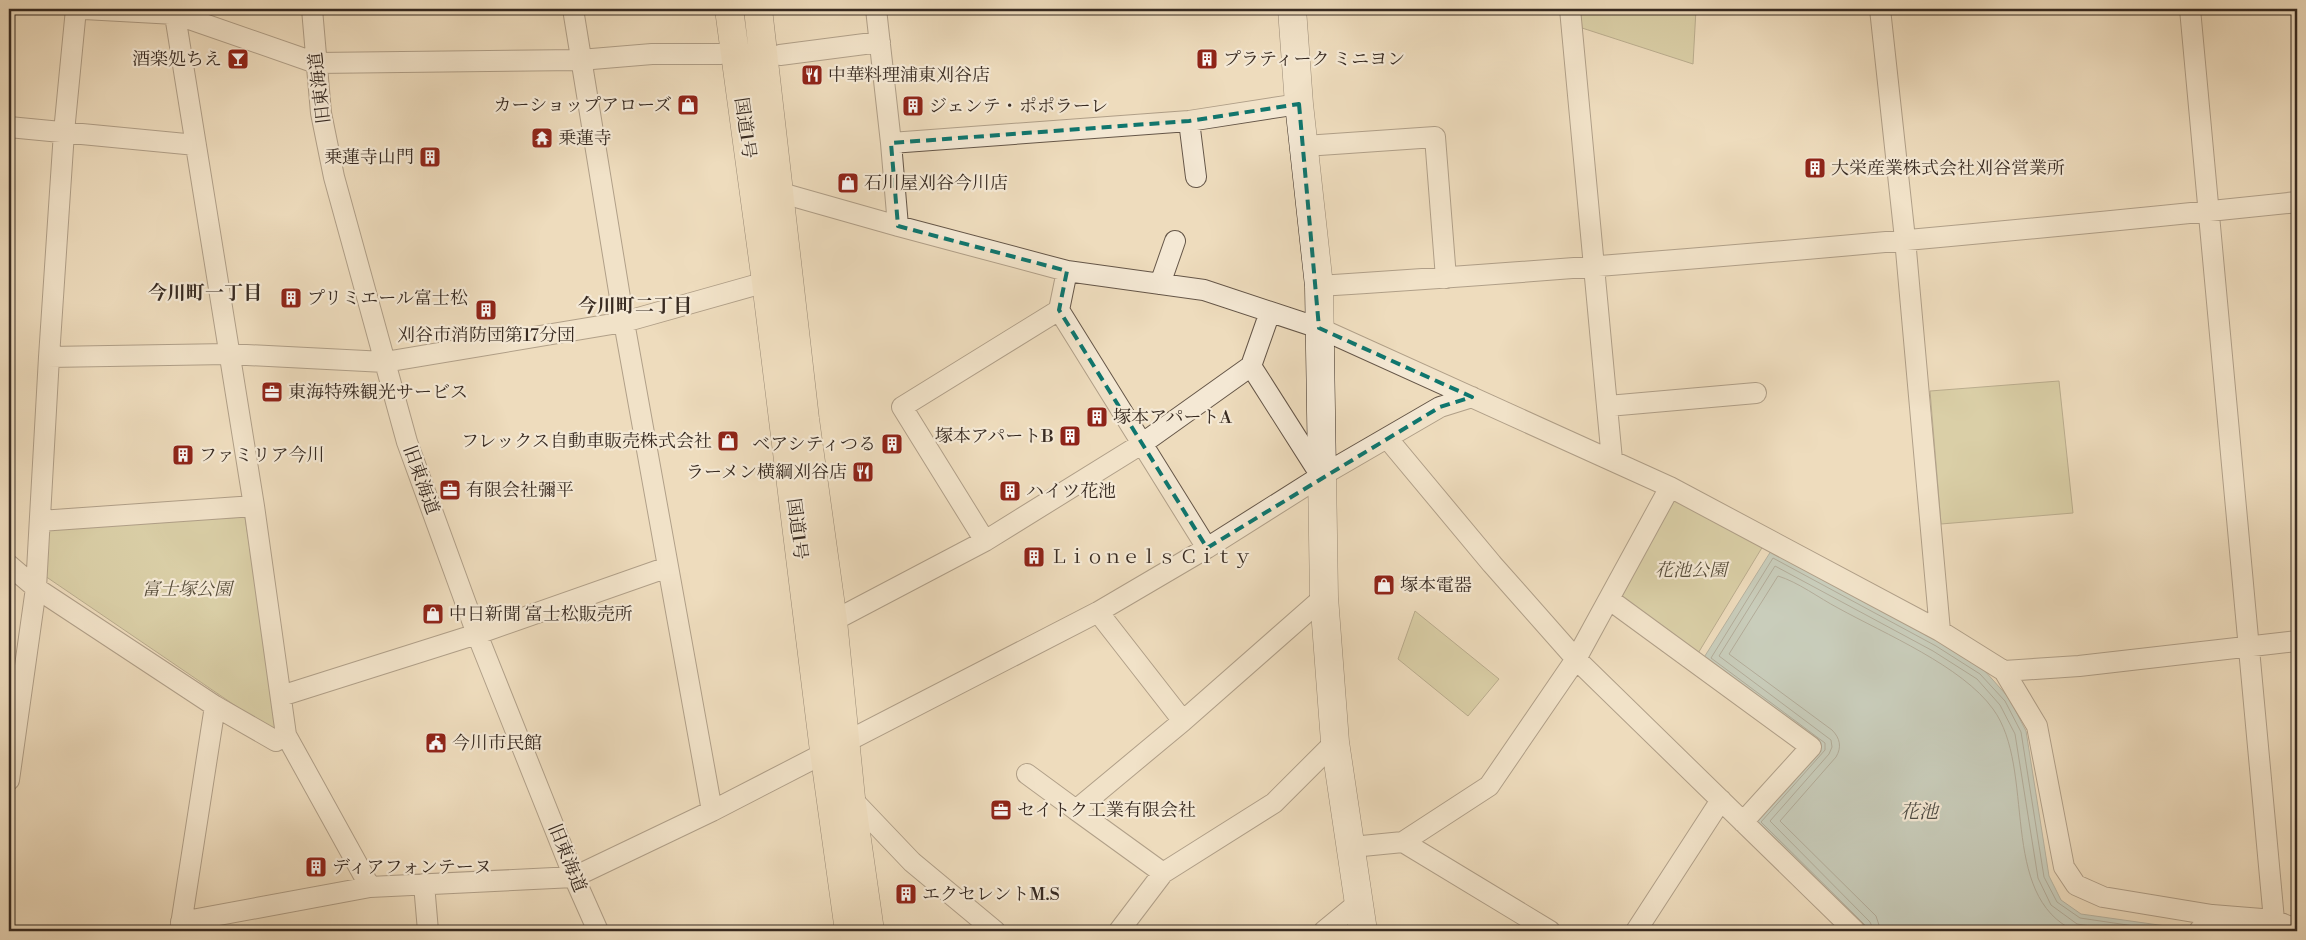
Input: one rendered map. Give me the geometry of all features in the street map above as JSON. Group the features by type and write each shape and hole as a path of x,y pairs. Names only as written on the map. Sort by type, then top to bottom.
{"highway":[{"name":"国道1号","path":"729,9 766,282 834,747 849,931"},
{"name":"国道1号","path":"758,9 805,419 833,621 834,747 850,798 870,931"}],"street":[{"path":"9,780 36,588 64,132 76,9"},
{"path":"84,9 175,12 316,63 580,60 652,54 721,54"},
{"name":"旧東海道","path":"312,9 321,113 334,176 407,442 477,634 574,877 598,931"},
{"path":"574,9 580,60 624,322 712,811"},
{"path":"876,9 898,226"},
{"path":"1292,9 1299,104 1319,286 1324,598 1335,742 1352,847 1362,931"},
{"path":"1570,9 1596,265 1612,460"},
{"path":"1880,9 1905,239 1940,631"},
{"path":"2190,9 2274,920"},
{"path":"175,12 228,354 254,506 286,735 370,887"},
{"path":"780,55 880,42"},
{"path":"891,144 1189,121 1299,104"},
{"path":"1189,121 1196,177"},
{"path":"9,127 196,145"},
{"path":"1305,146 1434,137 1446,278"},
{"path":"778,192 1067,271 1204,290 1319,328 1670,487 1940,631 2004,671 2037,726 2064,867 2076,885 2103,897 2212,915 2274,920 2294,930"},
{"path":"1319,286 1446,278 1905,239 2297,202"},
{"path":"1160,284 1175,241"},
{"path":"1067,271 1059,310 1207,548"},
{"path":"49,357 228,354 385,362 624,322 766,282"},
{"path":"985,541 902,407 1059,310"},
{"path":"833,621 985,541 1143,443 1251,366 1270,312"},
{"path":"1251,366 1321,476"},
{"path":"1608,406 1756,393"},
{"path":"215,706 180,927 370,887 574,877 712,811 1098,612 1440,406 1472,397"},
{"path":"1387,438 1492,564 1576,659 1855,931"},
{"path":"1352,847 1403,842 1489,786 1576,659 1610,600 1670,487"},
{"path":"40,521 254,506"},
{"path":"9,566 36,588 215,706 276,741 286,735"},
{"path":"281,696 477,634 668,567"},
{"path":"1076,810 1183,721 1324,598"},
{"path":"1610,600 1812,747 1743,822"},
{"path":"1098,612 1183,721"},
{"path":"2004,671 2079,666 2297,641"},
{"path":"1119,931 1163,873 1274,803 1335,742"},
{"path":"1027,774 1163,873"},
{"path":"850,798 912,862 995,931"},
{"path":"1636,931 1721,800"},
{"path":"1403,842 1550,931"},
{"path":"424,884 428,931"},
{"path":"1324,931 1358,903"},
{"path":"2198,931 2212,915"}],"highlighted area":[{"path":"1299,104 1319,328 1472,397 1440,407 1207,548 1059,310 1067,271 898,226 891,143 1189,121"}],"green space":[{"path":"1580,9 1696,9 1693,64 1582,28"},
{"path":"2059,381 2073,513 1941,524 1930,391"},
{"name":"花池公園","path":"1674,498 1763,546 1697,655 1621,598"},
{"name":"富士塚公園","path":"245,517 277,725 271,730 45,576 48,528"},
{"path":"1415,611 1499,679 1468,716 1398,659"}],"water":[{"name":"花池","path":"1771,551 1939,642 1984,670 2009,698 2026,731 2049,876 2061,900 2081,914 2180,928 2181,931 1864,931 1753,821 1821,746 1703,659"}],"place":[{"name":"酒楽処ちえ","path":"238,59"},
{"name":"プラティーク ミニヨン","path":"1207,59"},
{"name":"中華料理浦東刈谷店","path":"812,75"},
{"name":"カーショップアローズ","path":"688,105"},
{"name":"ジェンテ・ポポラーレ","path":"913,106"},
{"name":"乗蓮寺","path":"542,138"},
{"name":"乗蓮寺山門","path":"430,157"},
{"name":"大栄産業株式会社刈谷営業所","path":"1815,168"},
{"name":"石川屋刈谷今川店","path":"848,183"},
{"name":"プリミエール富士松","path":"291,298"},
{"name":"刈谷市消防団第17分団","path":"486,310"},
{"name":"東海特殊観光サービス","path":"272,392"},
{"name":"塚本アパートA","path":"1097,417"},
{"name":"塚本アパートB","path":"1070,436"},
{"name":"フレックス自動車販売株式会社","path":"728,441"},
{"name":"ベアシティつる","path":"892,444"},
{"name":"ファミリア今川","path":"183,455"},
{"name":"ラーメン横綱刈谷店","path":"863,472"},
{"name":"有限会社彌平","path":"450,490"},
{"name":"ハイツ花池","path":"1010,491"},
{"name":"Ｌｉｏｎｅｌｓ Ｃｉｔｙ","path":"1034,557"},
{"name":"塚本電器","path":"1384,585"},
{"name":"中日新聞 富士松販売所","path":"433,614"},
{"name":"今川市民館","path":"436,743"},
{"name":"セイトク工業有限会社","path":"1001,810"},
{"name":"ディアフォンテーヌ","path":"316,867"},
{"name":"エクセレントM.S","path":"906,894"}],"district":[{"name":"今川町一丁目","path":"205,293"},
{"name":"今川町二丁目","path":"635,306"}]}
